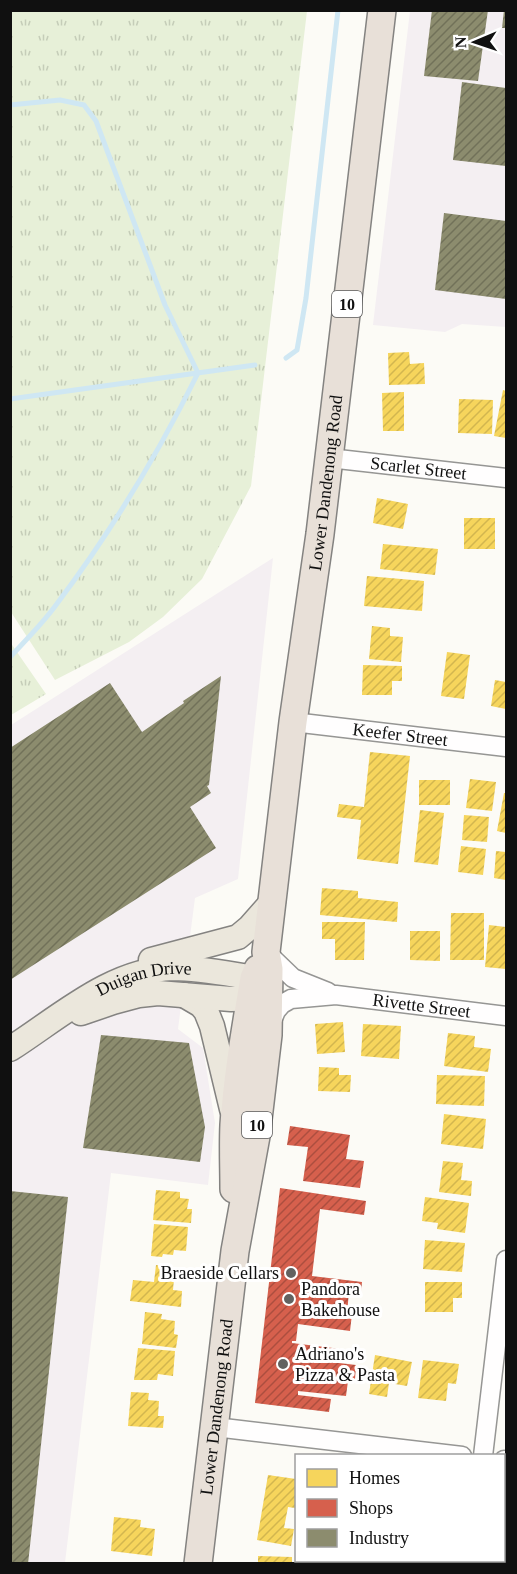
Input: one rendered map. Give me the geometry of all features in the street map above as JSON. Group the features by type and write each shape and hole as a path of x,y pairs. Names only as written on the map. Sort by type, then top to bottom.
{"highway":[{"name":"Lower Dandenong Road","path":"235,1251 235,1121 243,1040 260,989 266,953 293,722 329,458 382,10"},
{"name":"Lower Dandenong Road","path":"198,1563 235,1251 256,1136 268,1035 260,989"}],"main road":[{"path":"107,985 155,958 238,937 273,901"},
{"name":"Duigan Drive","path":"10,1049 107,985 135,974 170,968 226,973 260,989"},
{"name":"Duigan Drive","path":"47,1025 139,995 184,994 231,999 260,989"},
{"path":"184,994 206,1011 235,1121"}],"street":[{"name":"Scarlet Street","path":"329,458 507,478"},
{"name":"Keefer Street","path":"293,722 507,747"},
{"name":"Rivette Street","path":"266,953 293,978 336,994"},
{"name":"Rivette Street","path":"268,1035 271,1021 282,1004 295,997 336,994 507,1016"},
{"path":"483,1454 507,1260"},
{"path":"215,1426 453,1454"}],"shaded area":[{"path":"410,11 506,11 506,327 462,324 445,332 373,325"},
{"path":"273,558 238,879 195,898 178,1029 203,1048 215,1123 208,1185 111,1173 65,1563 11,1564 11,725"}],"green space":[{"path":"10,11 307,11 251,486 202,579 163,617 129,642 55,680 11,612"},
{"path":"10,642 46,694 11,715 10,715"}],"building: Homes":[{"path":"409,352 410,364 424,363 425,384 389,385 388,353"},
{"path":"503,390 506,391 506,438 494,436"},
{"path":"404,392 404,431 383,431 382,393"},
{"path":"459,399 493,400 492,434 458,433"},
{"path":"377,498 408,504 403,529 373,523"},
{"path":"464,518 495,518 495,549 464,549"},
{"path":"383,544 438,549 435,575 380,569"},
{"path":"367,576 424,581 422,611 364,606"},
{"path":"372,626 390,628 390,636 403,637 401,662 369,659"},
{"path":"447,652 470,655 464,699 441,696"},
{"path":"363,665 402,666 402,681 392,681 392,695 362,695"},
{"path":"495,680 506,682 506,709 491,706"},
{"path":"370,752 410,756 398,864 357,859 361,820 337,817 339,804 364,807"},
{"path":"470,779 496,782 492,811 466,808"},
{"path":"419,780 450,780 450,805 419,805"},
{"path":"504,793 506,793 506,833 497,831"},
{"path":"420,810 444,813 438,865 414,862"},
{"path":"464,815 489,817 487,842 462,840"},
{"path":"461,846 486,849 483,875 458,872"},
{"path":"496,851 506,852 506,880 494,878"},
{"path":"322,888 358,891 358,898 398,902 397,922 320,915"},
{"path":"451,913 484,913 484,960 450,960"},
{"path":"322,922 365,922 364,960 335,960 335,939 322,939"},
{"path":"489,925 506,927 506,969 485,967"},
{"path":"410,931 440,931 440,961 410,960"},
{"path":"343,1022 345,1052 317,1054 315,1024"},
{"path":"363,1024 401,1026 399,1059 361,1056"},
{"path":"448,1033 475,1036 474,1047 491,1049 488,1072 444,1066"},
{"path":"319,1067 339,1068 339,1075 351,1075 350,1092 318,1091"},
{"path":"437,1075 485,1076 484,1106 436,1104"},
{"path":"444,1114 486,1119 483,1149 441,1144"},
{"path":"443,1161 463,1163 461,1180 472,1181 471,1196 439,1192"},
{"path":"156,1190 180,1192 180,1198 189,1199 187,1209 192,1209 191,1223 153,1220"},
{"path":"425,1197 469,1203 465,1233 437,1229 438,1223 422,1221"},
{"path":"154,1224 188,1227 186,1251 174,1250 173,1255 151,1256"},
{"path":"425,1240 465,1243 462,1272 423,1269"},
{"path":"156,1265 175,1268 173,1290 182,1291 181,1307 130,1301 133,1280 154,1282"},
{"path":"425,1282 462,1282 462,1298 453,1298 453,1312 425,1312"},
{"path":"145,1312 162,1314 161,1319 175,1321 174,1334 178,1335 176,1348 142,1344"},
{"path":"138,1348 175,1351 173,1376 158,1374 157,1380 134,1380"},
{"path":"375,1355 412,1362 407,1386 389,1383 387,1397 369,1394"},
{"path":"423,1360 459,1364 456,1384 448,1383 446,1401 418,1398"},
{"path":"131,1392 149,1393 148,1400 159,1401 158,1416 164,1416 163,1428 128,1426"},
{"path":"268,1475 295,1479 295,1508 288,1507 284,1528 294,1529 291,1546 257,1540"},
{"path":"505,1498 506,1498 505,1536"},
{"path":"114,1517 141,1520 140,1527 155,1529 152,1556 111,1551"},
{"path":"258,1556 292,1557 292,1564 258,1564"},
{"path":"374,1562 400,1562 400,1564 374,1564"},
{"path":"477,1562 502,1562 502,1564 477,1564"}],"building: Shops":[{"path":"290,1126 350,1135 346,1159 364,1161 360,1188 303,1181 308,1147 287,1145"},
{"path":"280,1188 366,1201 364,1215 320,1209 312,1276 362,1282 361,1292 349,1291 347,1314 352,1314 350,1331 298,1324 296,1341 292,1341 292,1343 341,1349 339,1363 356,1365 355,1379 306,1373 306,1376 348,1381 346,1396 298,1391 298,1395 331,1399 329,1412 255,1403"}],"building: Industry":[{"path":"432,10 488,10 478,81 424,76"},
{"path":"504,10 506,10 506,28 502,28"},
{"path":"462,82 506,88 506,166 453,160"},
{"path":"444,213 506,221 506,299 435,290"},
{"path":"221,676 209,785 207,786 211,793 190,807 216,848 10,980 10,748 110,683 142,732"},
{"path":"101,1035 189,1043 205,1127 200,1162 83,1148"},
{"path":"10,1191 68,1197 28,1564 10,1564"}],"waterway":[{"path":"286,358 297,350 306,298 338,10"},
{"path":"10,105 60,100 84,105 96,121 165,305 198,373 167,433 115,521 51,612 10,657"},
{"path":"10,399 255,365"}],"place":[{"name":"Braeside Cellars","path":"291,1273"},
{"name":"Pandora Bakehouse","path":"289,1299"},
{"name":"Adriano's Pizza & Pasta","path":"283,1364"}]}
